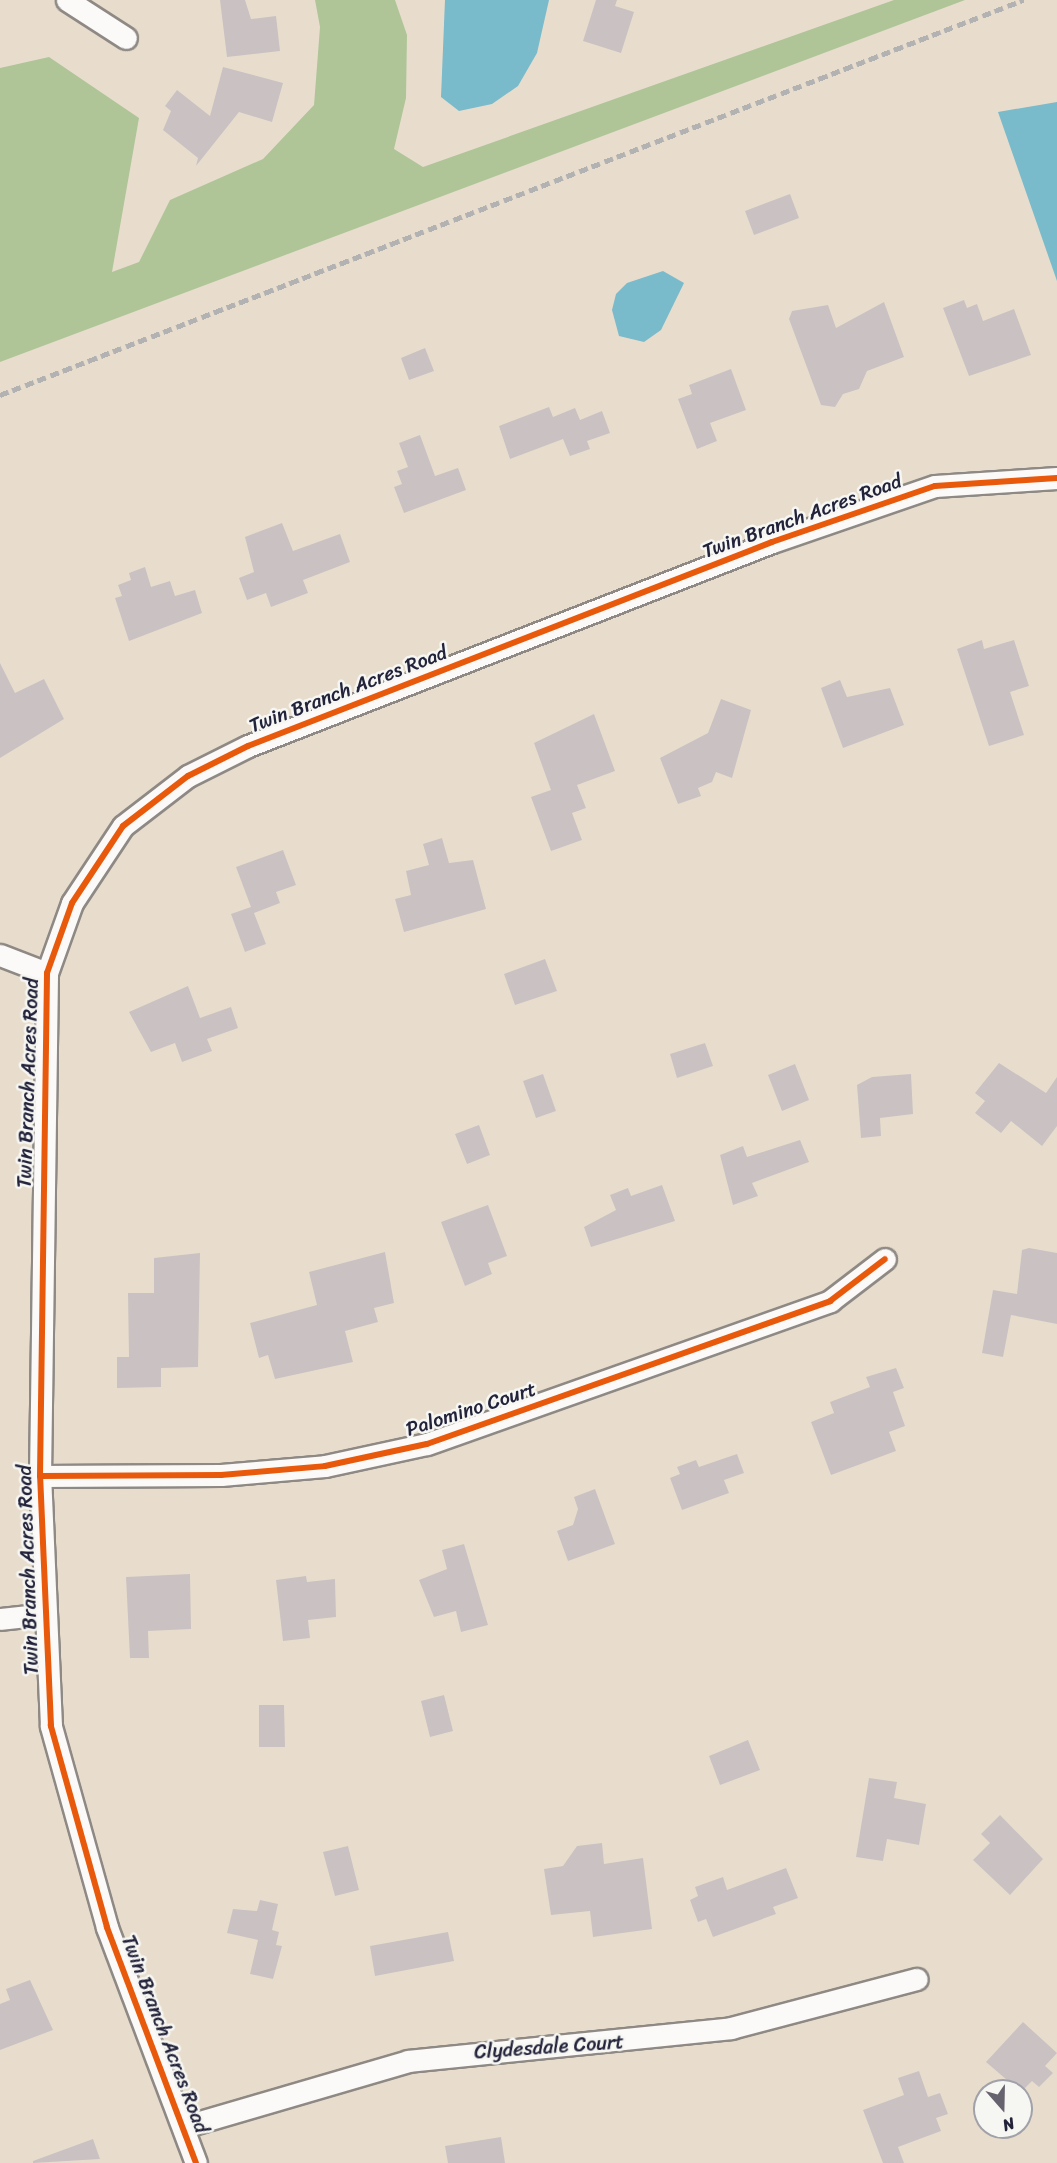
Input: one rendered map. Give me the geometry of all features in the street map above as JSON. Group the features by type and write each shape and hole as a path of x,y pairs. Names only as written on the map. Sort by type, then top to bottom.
{"street":[{"path":"67,0 126,38"},
{"name":"Twin Branch Acres Road","path":"196,2163 107,1927 51,1726 40,1476 47,973 72,903 123,826 188,776 248,746 772,542 935,486 1057,478"},
{"path":"0,955 47,973"},
{"name":"Palomino Court","path":"40,1476 221,1476 325,1466 428,1443 830,1301 885,1259"},
{"path":"0,1618 46,1614"},
{"name":"Clydesdale Court","path":"183,2127 408,2061 731,2028 917,1979"}],"green space":[{"path":"315,0 395,0 407,35 406,98 394,149 423,167 894,0 965,0 0,362 0,68 49,57 139,118 112,272 139,262 170,200 263,159 314,105 320,27"}],"water":[{"path":"445,0 549,0 537,53 518,86 492,104 459,111 441,97"},
{"path":"1057,102 1057,281 998,112"},
{"path":"663,271 684,283 661,330 644,342 619,336 612,310 616,294 627,283"}],"building":[{"path":"220,0 245,0 251,19 276,16 280,51 227,57"},
{"path":"596,0 617,0 615,6 634,12 621,53 583,41"},
{"path":"223,67 283,83 272,122 239,112 196,166 198,158 163,130 171,111 165,106 177,90 210,116"},
{"path":"790,194 799,218 754,235 745,211"},
{"path":"964,300 967,308 977,304 983,321 1014,309 1031,355 969,376 943,308"},
{"path":"884,302 904,357 867,371 859,389 843,394 835,407 821,405 789,319 792,311 828,305 836,328"},
{"path":"425,348 434,371 409,380 401,358"},
{"path":"731,369 746,410 710,423 717,441 697,449 678,399 692,394 689,385"},
{"path":"549,407 553,417 575,408 580,420 602,411 610,433 587,441 590,449 570,456 563,439 510,459 499,426"},
{"path":"420,435 435,476 458,468 466,490 404,513 394,487 402,484 397,471 408,467 399,443"},
{"path":"282,523 293,551 340,534 350,562 303,580 308,593 271,607 266,593 247,600 239,578 254,572 245,537"},
{"path":"145,567 151,587 170,581 175,596 195,590 202,613 129,641 115,598 122,596 118,585 131,580 129,573"},
{"path":"982,640 984,649 1014,640 1029,686 1010,692 1024,735 989,746 957,649"},
{"path":"0,663 15,693 44,679 64,719 0,758"},
{"path":"840,680 847,697 890,688 904,725 843,748 821,688"},
{"path":"721,699 751,710 732,778 716,772 712,782 698,788 701,796 678,804 660,758 708,733"},
{"path":"594,714 615,771 577,785 586,808 572,813 582,840 551,851 531,797 551,790 534,743"},
{"path":"442,838 449,863 473,860 486,909 404,932 395,899 411,895 406,871 429,865 423,844"},
{"path":"283,850 296,885 276,892 280,903 254,913 266,944 245,952 231,914 251,907 236,867"},
{"path":"545,959 557,991 515,1005 504,974"},
{"path":"188,986 200,1018 231,1007 238,1028 207,1039 212,1051 182,1062 175,1043 151,1052 129,1012"},
{"path":"705,1043 713,1066 677,1078 670,1054"},
{"path":"999,1063 1046,1093 1057,1077 1057,1126 1042,1146 1011,1121 1001,1133 975,1113 985,1101 975,1093"},
{"path":"795,1064 809,1100 782,1111 768,1075"},
{"path":"543,1074 556,1111 536,1118 523,1081"},
{"path":"911,1074 913,1114 880,1118 881,1136 861,1138 857,1085 872,1077"},
{"path":"479,1125 490,1155 467,1164 455,1134"},
{"path":"800,1140 809,1162 752,1183 758,1196 733,1205 720,1155 743,1146 747,1157"},
{"path":"662,1185 675,1221 591,1247 584,1227 616,1210 610,1195 628,1188 631,1196"},
{"path":"488,1205 507,1256 488,1263 492,1274 465,1286 441,1222"},
{"path":"1029,1248 1057,1253 1057,1324 1011,1315 1003,1357 982,1353 993,1290 1017,1294 1022,1250"},
{"path":"385,1252 394,1303 374,1308 378,1322 345,1331 353,1362 275,1379 268,1355 259,1358 250,1323 317,1305 309,1272"},
{"path":"200,1253 198,1367 161,1368 161,1387 117,1388 117,1357 129,1357 128,1293 154,1293 154,1258"},
{"path":"896,1368 904,1388 893,1392 905,1426 889,1432 896,1451 831,1475 811,1422 834,1413 830,1402 870,1387 866,1377"},
{"path":"737,1454 744,1473 724,1480 729,1493 682,1510 670,1478 680,1474 677,1467 696,1460 699,1467"},
{"path":"595,1489 615,1544 568,1561 557,1531 573,1525 578,1509 574,1497"},
{"path":"464,1544 488,1625 461,1632 456,1611 434,1617 419,1580 447,1569 442,1550"},
{"path":"190,1574 191,1629 148,1631 149,1658 130,1658 126,1577"},
{"path":"306,1576 307,1582 335,1579 336,1617 308,1620 310,1638 283,1641 276,1580"},
{"path":"444,1695 453,1731 430,1737 421,1701"},
{"path":"259,1705 284,1705 285,1747 259,1747"},
{"path":"748,1740 760,1770 720,1785 709,1756"},
{"path":"869,1778 897,1782 894,1798 926,1804 919,1845 887,1839 883,1861 856,1857"},
{"path":"1000,1815 1043,1859 1010,1895 973,1860 990,1843 981,1834"},
{"path":"602,1843 604,1864 643,1858 652,1929 593,1937 590,1911 551,1915 544,1869 563,1866 577,1846"},
{"path":"348,1846 359,1890 335,1896 323,1852"},
{"path":"786,1868 798,1898 773,1907 776,1914 713,1937 706,1919 698,1922 690,1900 698,1896 695,1887 723,1877 727,1890"},
{"path":"260,1900 278,1904 272,1930 279,1932 276,1945 282,1946 273,1979 250,1974 258,1940 227,1933 233,1909 257,1911"},
{"path":"448,1932 454,1961 375,1976 370,1946"},
{"path":"30,1980 53,2030 0,2050 0,2004 10,2000 6,1989"},
{"path":"1023,2022 1057,2053 1045,2066 1053,2073 1039,2087 1033,2079 1006,2079 986,2062"},
{"path":"919,2071 928,2097 940,2093 948,2114 936,2118 941,2131 898,2147 904,2163 883,2163 863,2110 904,2095 898,2078"},
{"path":"501,2137 505,2163 448,2163 445,2146"},
{"path":"93,2139 100,2159 33,2163 33,2161"}],"railway":[{"path":"0,395 1023,0"}],"cycle path":[{"path":"196,2163 107,1927 51,1726 40,1476 47,973 72,903 123,826 188,776 248,746 772,542 935,486 1057,478"},
{"path":"40,1476 221,1475 325,1466 427,1444 830,1301 885,1259"}]}
